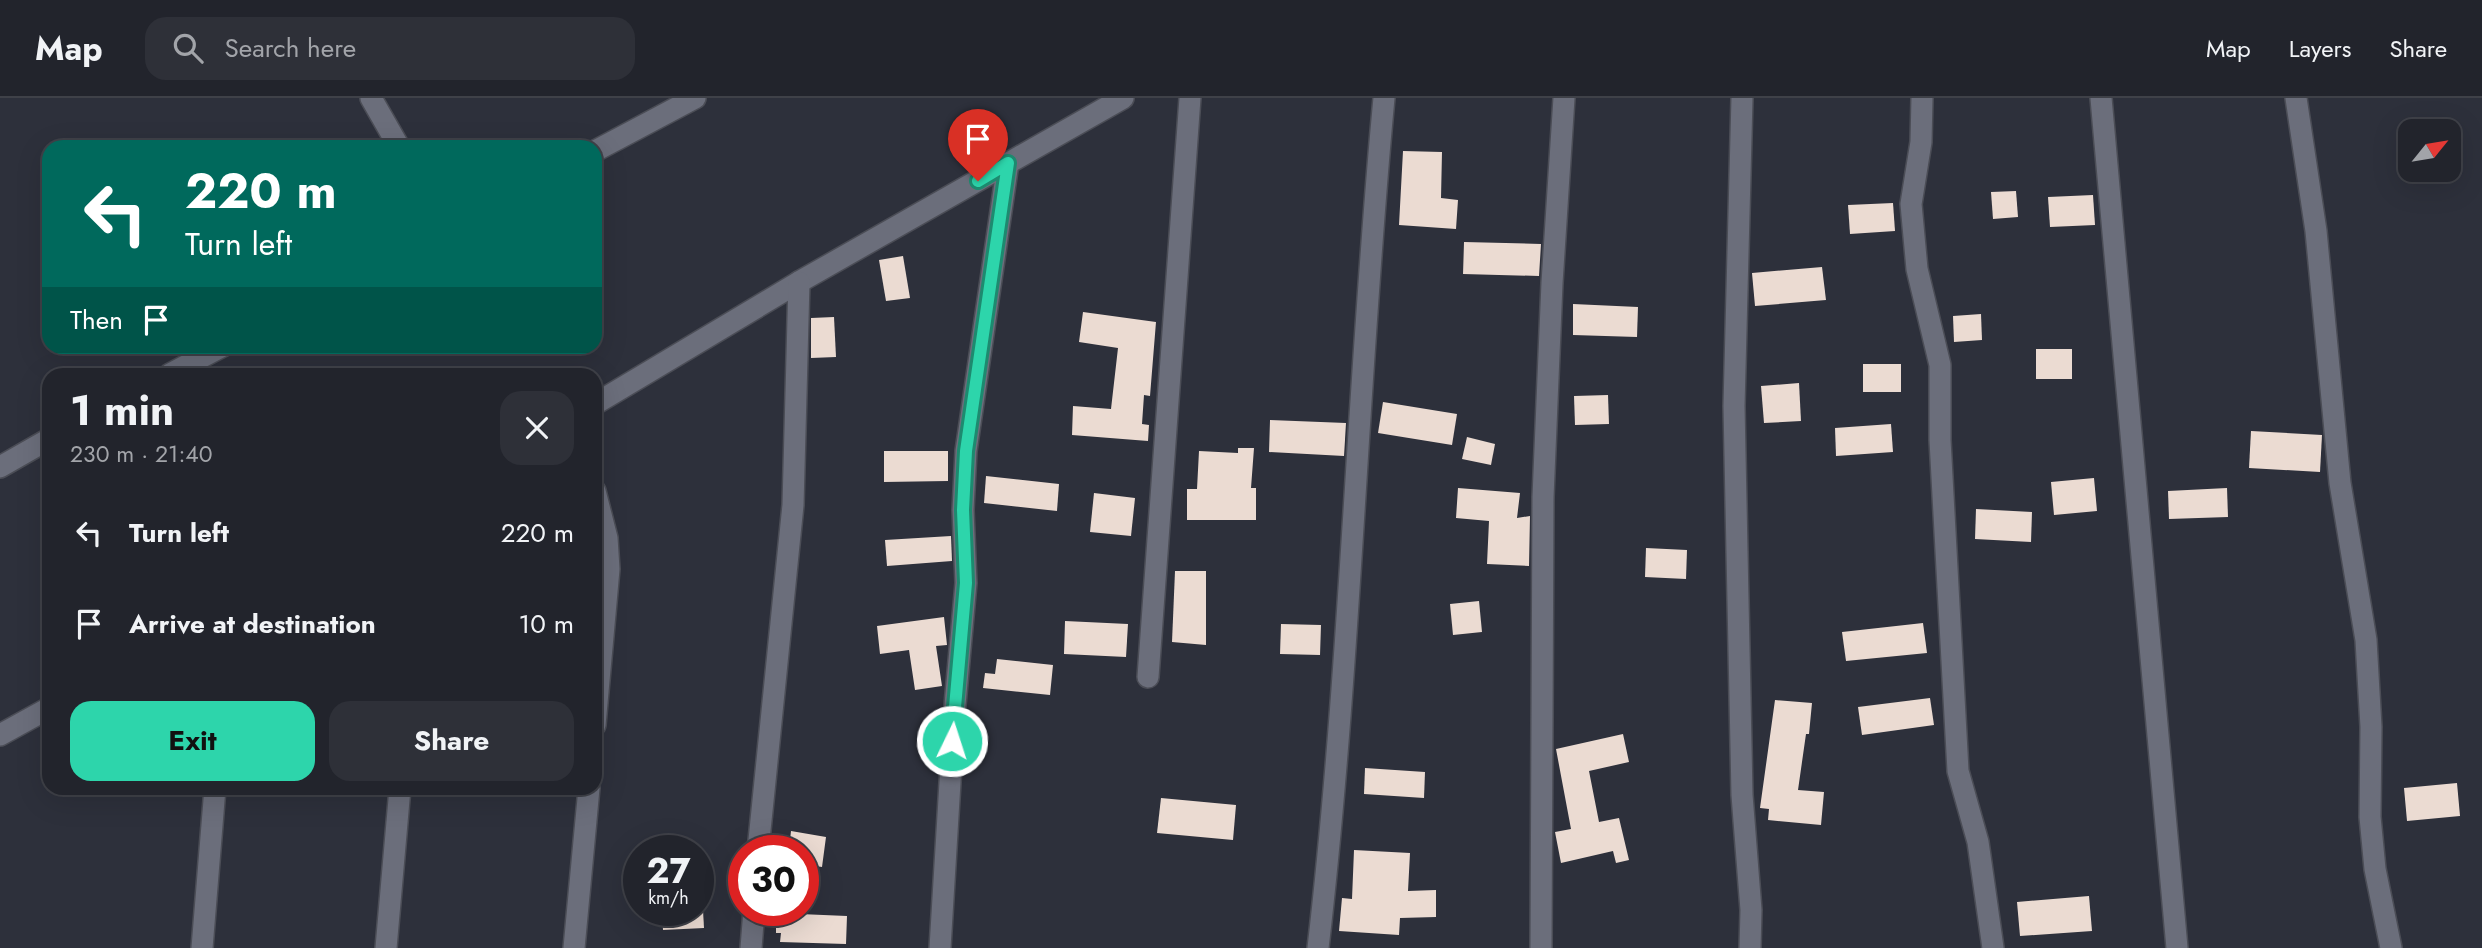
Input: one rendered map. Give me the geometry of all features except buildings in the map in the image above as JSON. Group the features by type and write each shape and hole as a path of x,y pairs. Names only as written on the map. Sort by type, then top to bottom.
{"street":[{"path":"371,98 395,140"},
{"path":"602,147 695,98"},
{"path":"602,405 799,282 1122,98"},
{"path":"1148,677 1190,98"},
{"path":"1318,948 1334,809 1369,260 1384,98"},
{"path":"1541,948 1543,497 1552,283 1564,98"},
{"path":"1742,98 1734,406 1742,794 1751,910 1750,948"},
{"path":"1922,98 1921,142 1911,204 1917,270 1940,365 1940,439 1958,771 1978,842 1993,948"},
{"path":"2101,98 2178,948"},
{"path":"2296,98 2316,231 2340,483 2366,640 2372,843 2391,948"},
{"path":"940,948 954,716 966,583 963,510 966,451 1008,163"},
{"path":"760,835 793,505 799,282"},
{"path":"181,368 208,354"},
{"path":"0,467 42,443"},
{"path":"602,518 607,538 609,569 602,647"},
{"path":"0,735 42,712"},
{"path":"202,948 214,795"},
{"path":"386,948 399,795"},
{"path":"575,948 588,795"},
{"path":"751,948 753,926"}],"route":[{"path":"952,741 966,583 963,510 966,451 1008,163 978,181"}]}
